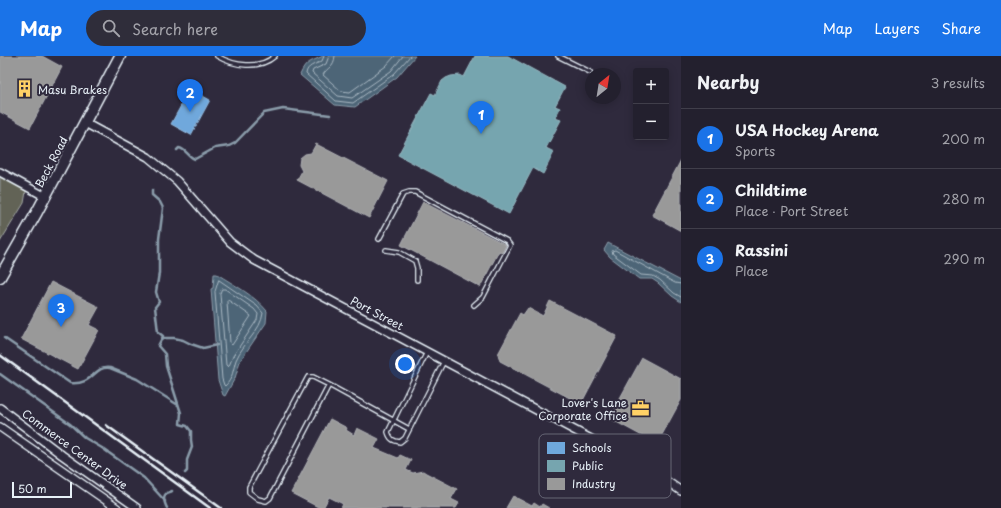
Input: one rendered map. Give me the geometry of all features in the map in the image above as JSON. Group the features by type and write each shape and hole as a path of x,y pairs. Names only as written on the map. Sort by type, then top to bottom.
{"main road":[{"name":"Beck Road","path":"0,277 46,196 120,56"}],"street":[{"name":"Port Street","path":"85,123 148,157 177,181 230,242 254,260 582,434"},
{"path":"0,172 46,196"},
{"name":"Commerce Center Drive","path":"0,408 62,456 137,508"},
{"path":"0,427 117,508"},
{"name":"Port Street","path":"671,484 681,491"}],"lane":[{"path":"217,56 237,64 268,62 275,56"},
{"path":"558,56 585,70"},
{"path":"379,239 403,194 415,192 507,241 510,245 508,250 483,297 474,305"},
{"path":"386,250 399,252 415,261 417,268 417,280"},
{"path":"427,352 388,432 390,438 394,441 400,442 404,438 444,361"},
{"path":"329,385 270,498 266,501 258,499 249,492 248,486 308,377 314,377 329,385 394,421 409,429"}],"green space":[{"path":"0,172 27,186 24,203 0,242"}],"water":[{"path":"323,56 415,56 397,77 355,107 335,105 300,75 307,64"},
{"path":"608,243 681,281 681,302 652,279 639,279 610,257 604,250"},
{"path":"214,274 217,274 244,291 262,305 267,311 266,323 240,361 235,378 225,396 223,395 218,380 211,289 213,288"}],"building: Schools":[{"path":"190,89 210,100 191,135 171,124"}],"building: Public":[{"path":"475,56 508,56 565,87 555,106 560,108 555,118 561,120 546,148 554,152 543,174 533,168 509,214 398,155 431,93 435,95 442,81 446,78 460,75 464,77"}],"building: Industry":[{"name":"Masu Brakes","path":"0,56 42,56 62,67 30,128 0,112"},
{"path":"316,144 388,181 369,218 297,180 302,171 299,165 300,158 305,154 311,153"},
{"path":"681,160 681,231 652,215"},
{"path":"423,202 506,245 502,253 499,251 480,287 401,245"},
{"path":"51,282 99,307 89,325 99,330 78,369 21,339"},
{"path":"550,301 617,336 581,404 500,361 498,354 520,313 523,315 528,308 543,316"},
{"path":"642,358 681,379 681,400 662,434 639,434 609,418"},
{"path":"330,419 347,428 346,430 354,435 357,428 379,439 374,448 398,458 400,455 411,460 406,470 413,473 423,471 457,489 451,499 459,503 456,508 341,508 343,504 329,497 323,508 320,508 291,493"},
{"path":"513,496 532,506 534,503 540,507 542,504 549,508 506,508"}],"waterway":[{"path":"177,150 179,148 195,159 215,148 229,146 235,143 264,113 283,109 330,115"},
{"path":"152,190 152,195 160,202 163,208 159,239 159,273 156,292 159,302 155,307 158,332 163,336 162,338"},
{"path":"4,338 70,383 84,382 100,370 110,368 137,379 178,405"},
{"path":"162,338 158,346 165,354 166,366 181,413 180,424 187,426 191,431 192,447 187,460 187,471 185,473"},
{"path":"162,338 183,340 203,348 217,345"},
{"path":"0,374 70,424 85,438 102,448 144,478 165,501"},
{"path":"167,508 164,498 165,494 172,491"}],"railway":[{"path":"0,355 210,508"},
{"path":"106,425 221,508"}],"place":[{"name":"Masu Brakes","path":"25,89"},
{"name":"Childtime","path":"190,112"},
{"name":"USA Hockey Arena","path":"481,134"},
{"name":"Rassini","path":"61,327"},
{"name":"Lover's Lane Corporate Office","path":"640,408"}]}
